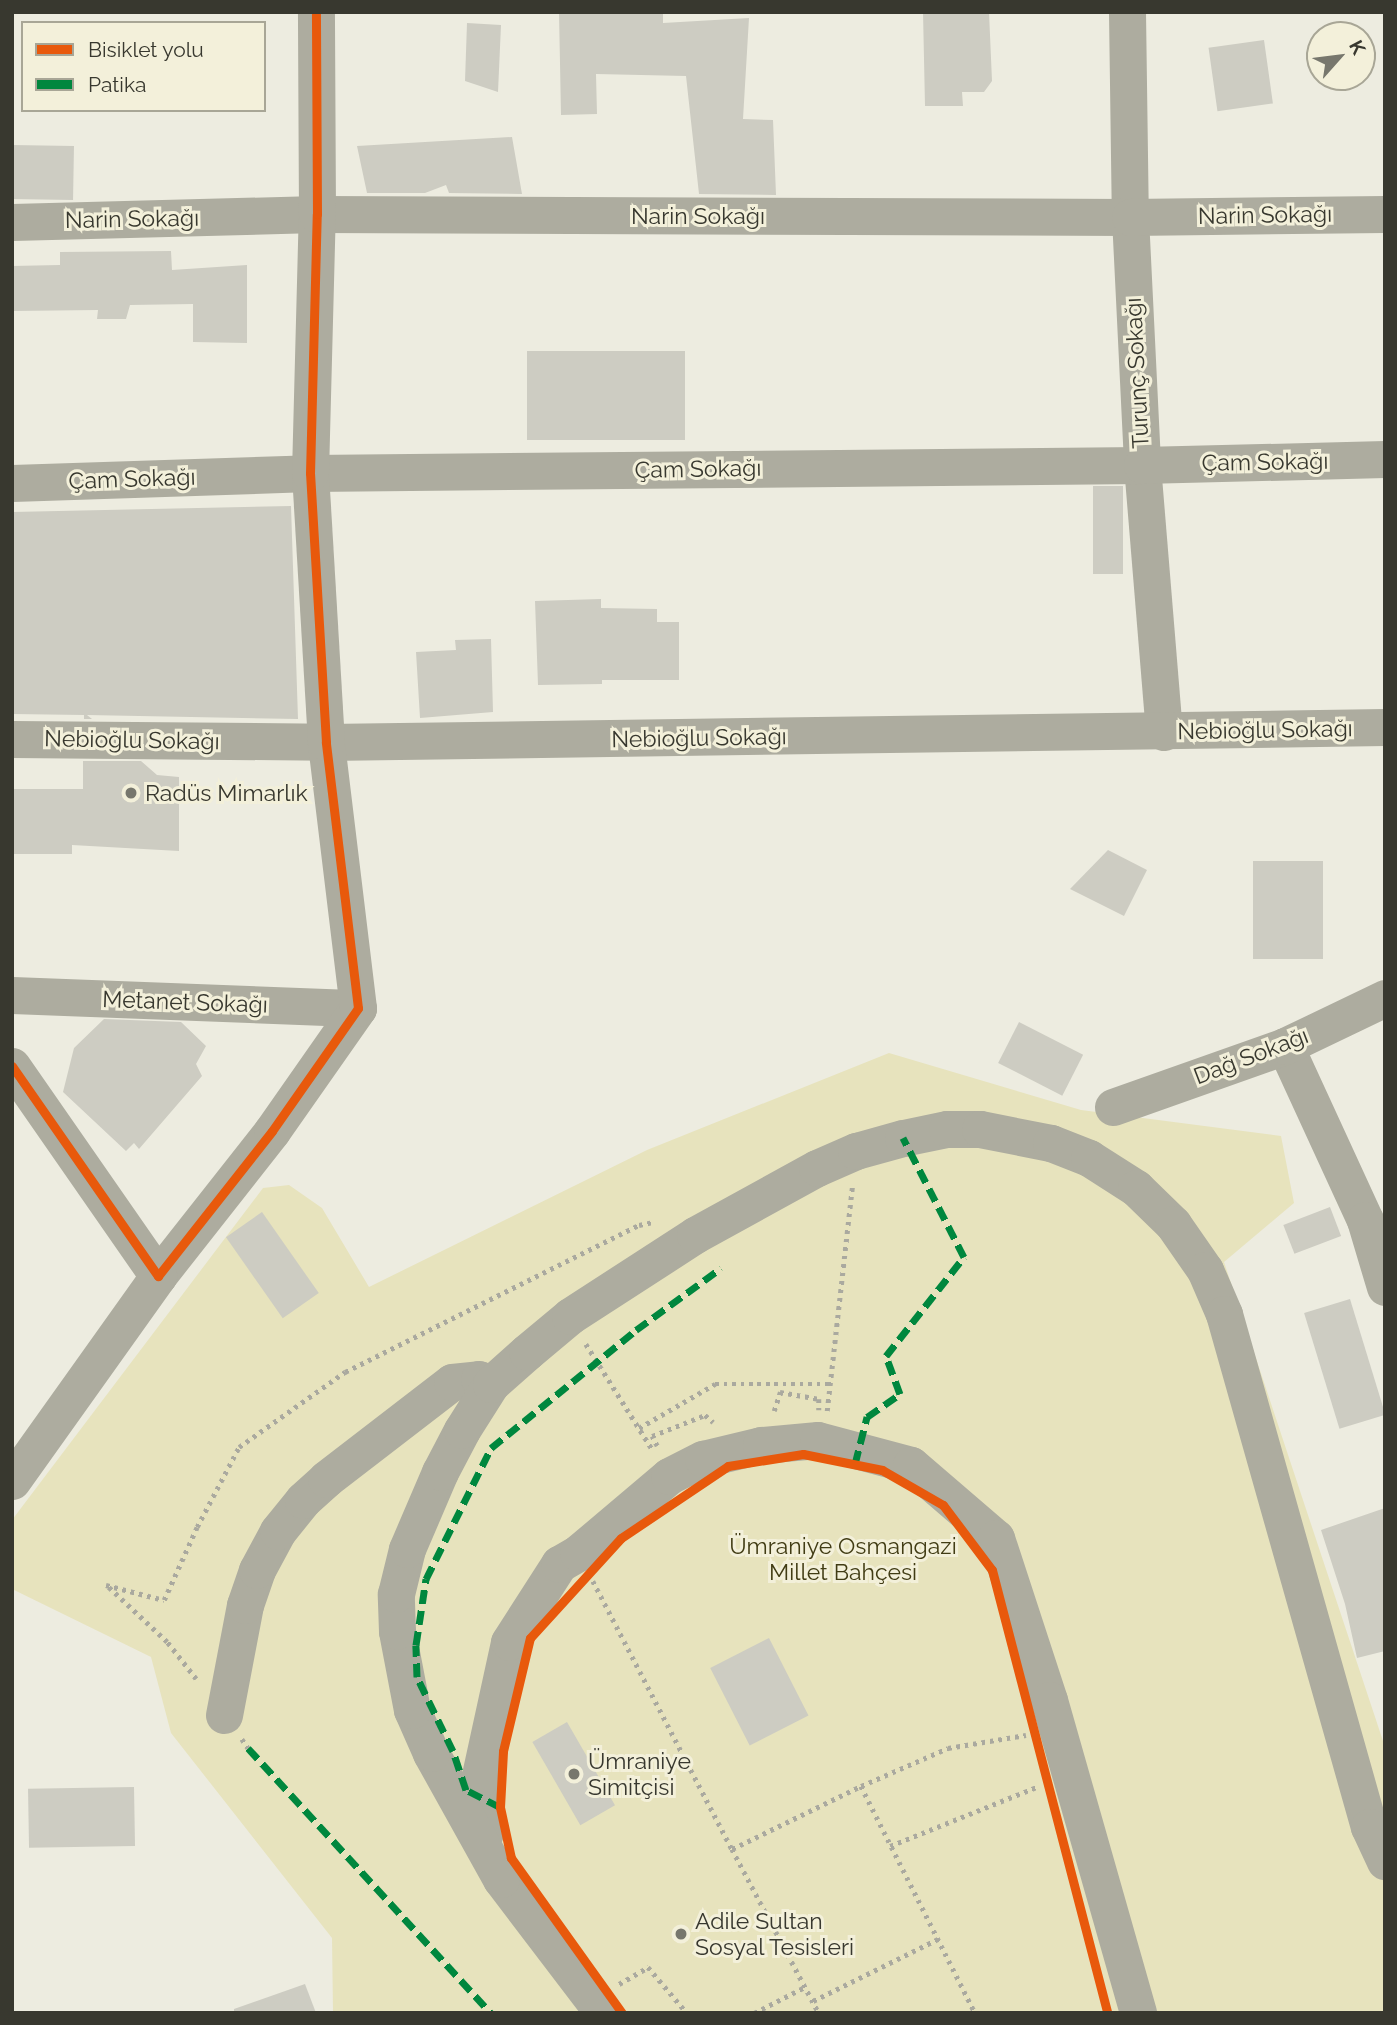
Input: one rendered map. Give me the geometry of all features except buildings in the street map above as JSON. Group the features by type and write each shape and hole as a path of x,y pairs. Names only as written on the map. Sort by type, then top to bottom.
{"street":[{"path":"12,1481 158,1276 272,1131 358,1008 326,742 310,473 317,214 316,12"},
{"name":"Turunç Sokağı","path":"1127,12 1130,217 1142,465 1164,732"},
{"name":"Narin Sokağı","path":"12,222 317,214 1130,217 1385,214"},
{"name":"Çam Sokağı","path":"12,483 310,473 1142,465 1385,459"},
{"name":"Nebioğlu Sokağı","path":"12,738 326,742 1385,727"},
{"name":"Metanet Sokağı","path":"12,995 358,1008"},
{"name":"Dağ Sokağı","path":"1113,1107 1285,1046 1385,998"},
{"path":"1285,1046 1365,1220 1385,1287"},
{"path":"12,1066 158,1276"},
{"path":"603,2013 501,1879 487,1849 431,1753 412,1710 402,1670 396,1594 407,1549 440,1472 491,1384 570,1316 695,1235 817,1168 856,1151 947,1129 1013,1133 1051,1143 1089,1158 1136,1188 1173,1224 1205,1270 1224,1314 1369,1827 1385,1862"},
{"path":"223,1715 245,1605 257,1570 278,1531 303,1500 326,1479 452,1382 479,1379 491,1384"},
{"path":"487,1849 479,1780 509,1642 559,1564 578,1553 670,1476 703,1459 761,1445 818,1440 911,1465 996,1538 1049,1699 1138,2013"}],"path":[{"path":"570,1316 639,1428 715,1384 830,1384 856,1151"},
{"path":"581,1583 589,1573 819,2013"},
{"path":"1030,1721 1037,1746"},
{"path":"732,1849 861,1786 948,1748 1034,1733"},
{"path":"890,1846 1047,1783 1050,1795"},
{"path":"861,1786 975,2013"},
{"path":"813,2001 938,1939"},
{"path":"648,1967 687,2013"},
{"path":"754,2013 805,1987"}],"green space":[{"name":"Ümraniye Osmangazi Millet Bahçesi","path":"889,1053 1081,1110 1281,1136 1294,1203 1224,1262 1385,1747 1385,2013 333,2013 332,1938 171,1733 151,1657 12,1589 12,1520 263,1188 289,1185 322,1208 369,1287 647,1150"}],"marked path":[{"path":"855,1464 867,1417 900,1394 886,1356 964,1257 903,1138"},
{"path":"500,1807 466,1790 453,1751 417,1677 416,1645 426,1579 491,1448 636,1330 721,1268"},
{"path":"248,1748 491,2013"}],"cycle path":[{"path":"12,1066 158,1276 272,1131 358,1008 326,742 310,473 317,214 316,12"},
{"path":"622,2013 511,1858 500,1807 503,1751 530,1638 621,1538 728,1466 803,1454 882,1470 943,1505 992,1570 1107,2013"}],"place":[{"name":"Radüs Mimarlık","path":"131,793"},
{"name":"Ümraniye Simitçisi","path":"574,1774"},
{"name":"Adile Sultan Sosyal Tesisleri","path":"681,1934"}]}
